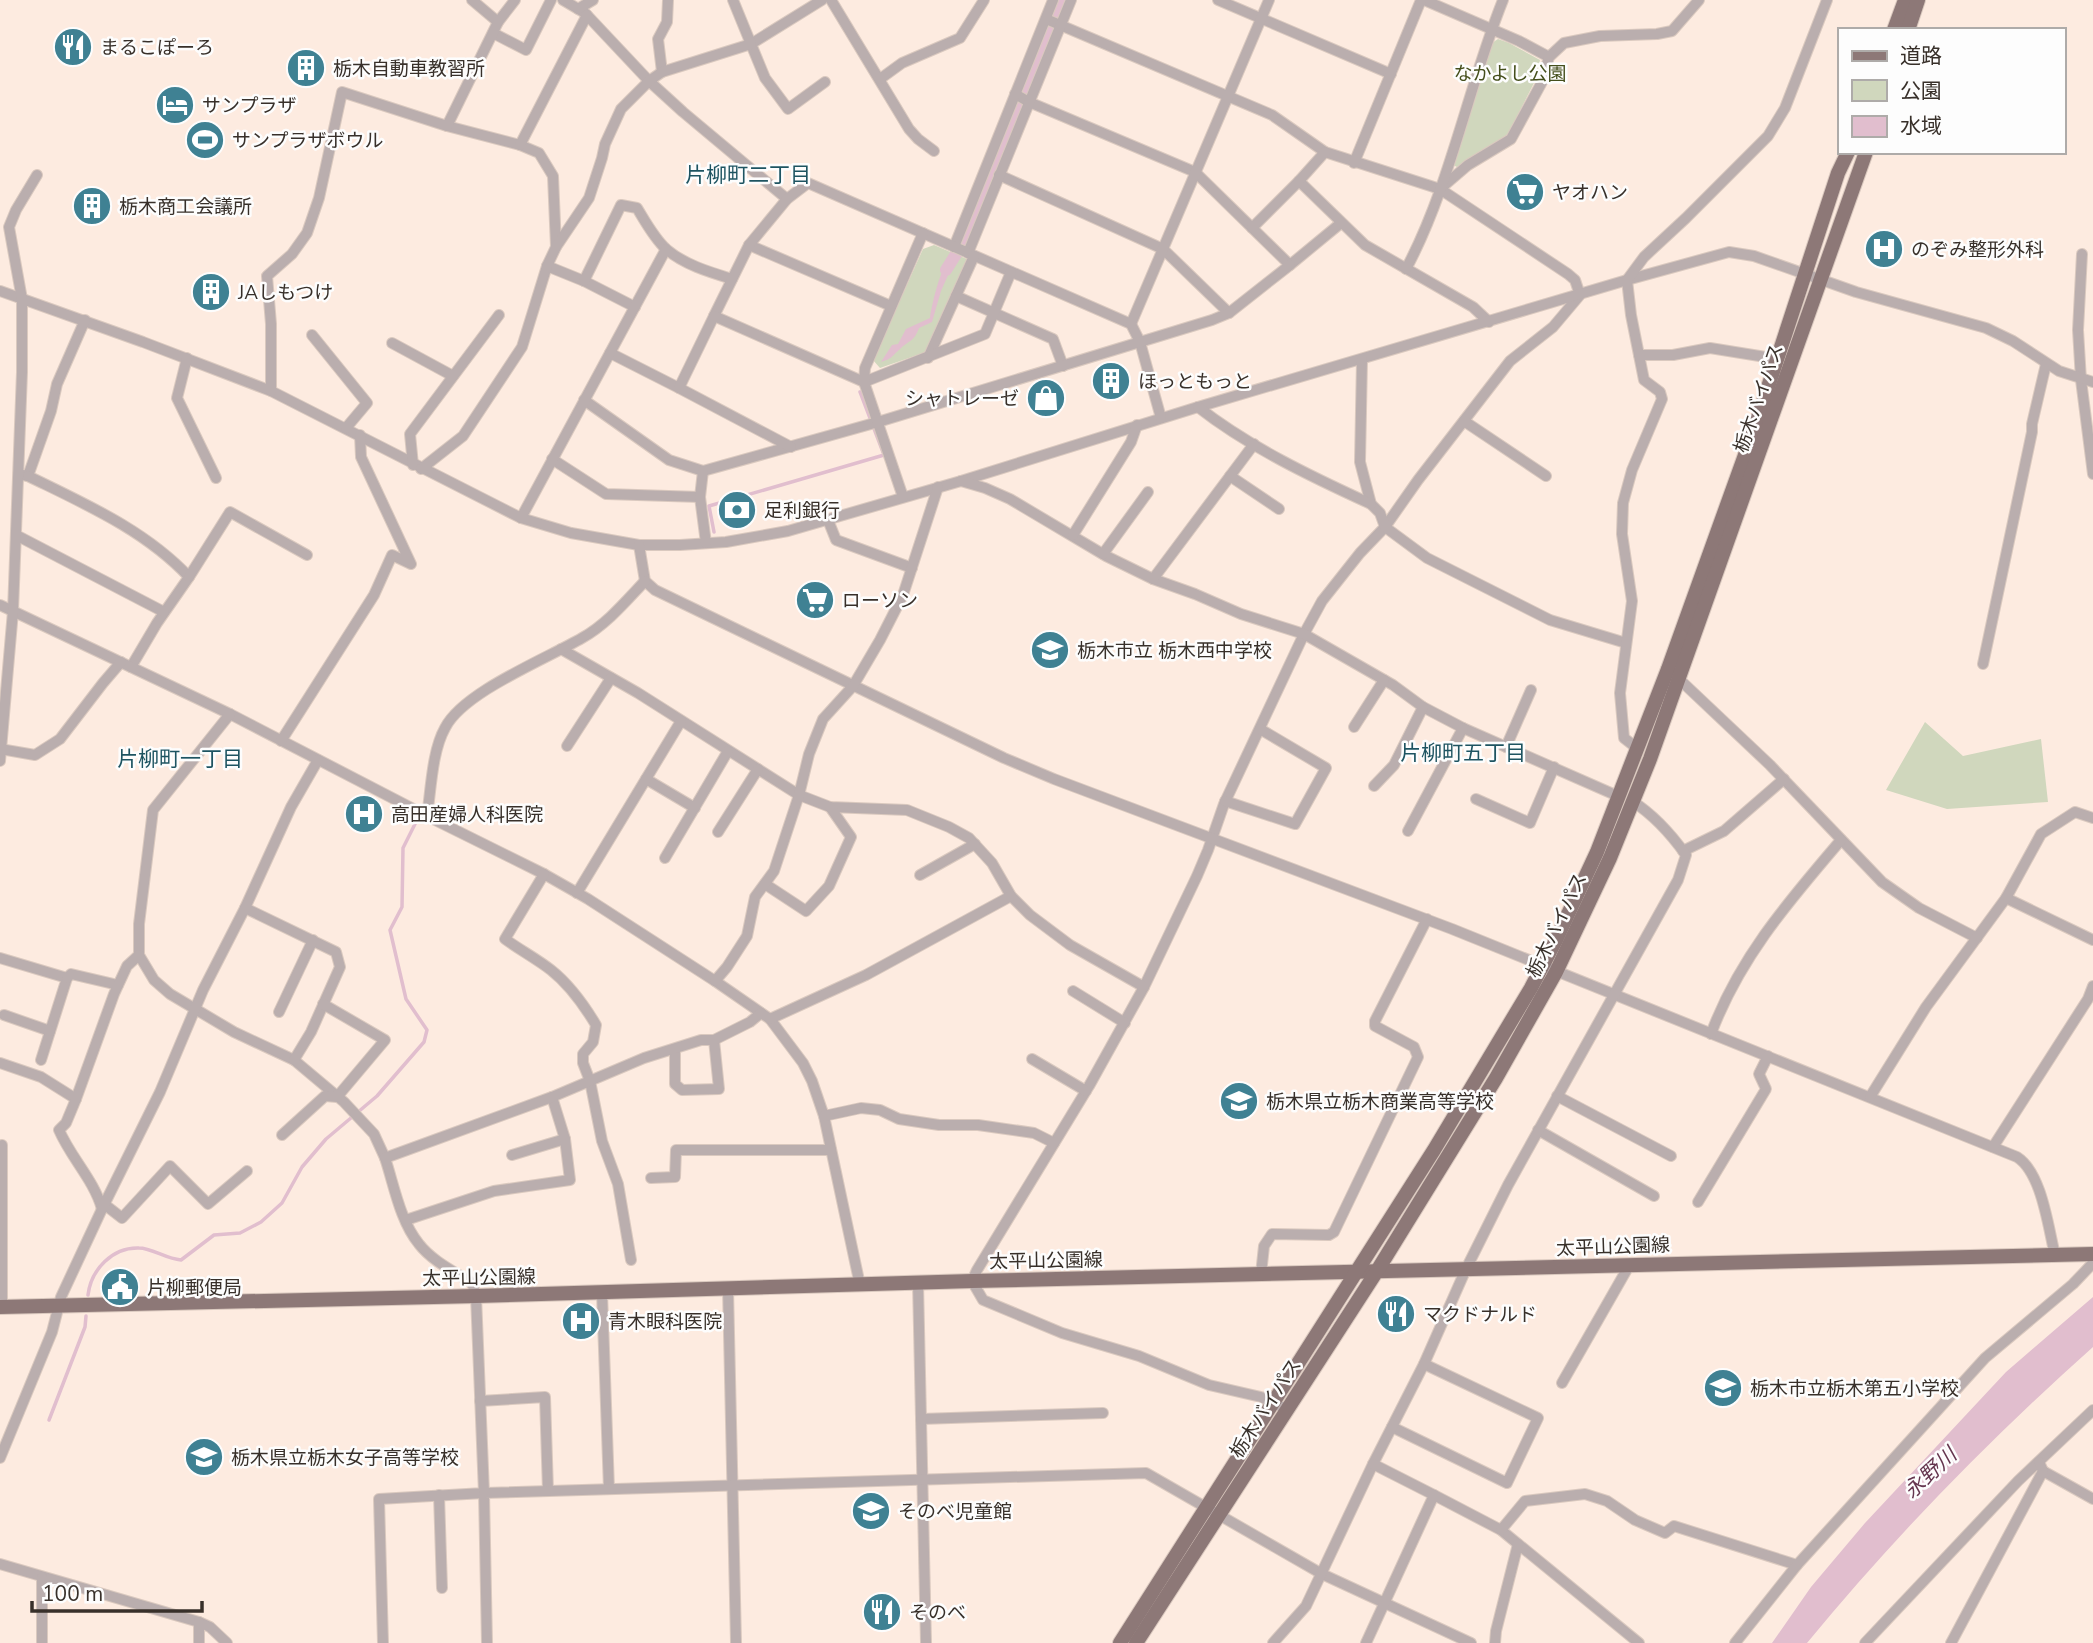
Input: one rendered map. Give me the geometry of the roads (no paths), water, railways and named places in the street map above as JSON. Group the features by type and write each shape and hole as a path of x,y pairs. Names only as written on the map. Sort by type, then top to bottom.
{"main road":[{"path":"1895,28 1905,0"},
{"path":"1909,28 1918,0"},
{"name":"栃木バイパス","path":"1626,799 1638,749 1778,359 1838,173 1847,154"},
{"name":"栃木バイパス","path":"1280,1406 1377,1271 1496,1078 1550,970 1584,883 1626,799 1679,679 1865,154"},
{"name":"栃木バイパス","path":"1136,1643 1213,1511 1280,1406 1357,1272 1550,970"},
{"name":"太平山公園線","path":"1,1307 2093,1254"},
{"name":"栃木バイパス","path":"1120,1643 1213,1511"}],"street":[{"path":"472,0 495,27 526,50 551,0"},
{"path":"447,126 495,27 515,0"},
{"path":"563,0 583,12 649,81 787,199"},
{"path":"520,145 583,12 593,0"},
{"path":"663,72 657,39 667,22 668,0"},
{"path":"733,0 765,78 788,109 825,82"},
{"path":"417,467 463,436 522,347 547,266 556,247 589,198 605,144 621,109 649,81 663,72 751,44 822,0"},
{"path":"831,0 909,130 934,151"},
{"path":"880,79 902,64 960,38 984,0"},
{"path":"954,247 1053,0"},
{"path":"928,358 956,296 999,175 1070,0"},
{"path":"1217,0 1391,75"},
{"path":"1131,324 1269,0"},
{"path":"1354,163 1422,0 1549,57"},
{"path":"1406,270 1440,189 1491,29 1503,0"},
{"path":"1440,189 1468,164 1511,139 1542,82 1549,57 1564,43 1600,36 1672,31 1699,0"},
{"path":"1638,749 1624,738 1620,693 1632,601 1622,534 1622,503 1632,470 1662,399 1660,392 1644,380 1627,280 1644,257 1768,136 1785,108 1827,0"},
{"path":"1046,19 1279,119 1325,152 1440,189 1568,274 1575,280 1580,295"},
{"path":"271,391 271,324 267,276 292,254 307,233 319,198 342,92 539,153 553,176 556,247"},
{"path":"1015,94 1195,172 1290,265"},
{"path":"1252,228 1325,152"},
{"path":"0,761 13,611 16,535 23,476 22,299 9,227 37,175"},
{"path":"999,175 1163,249 1229,313"},
{"path":"1300,181 1365,245 1473,307 1489,322"},
{"path":"679,388 749,245 787,199 808,183 1131,324 1140,342 1161,418"},
{"path":"584,281 621,205 637,208 666,249 699,269 732,279"},
{"path":"584,400 669,460 702,471 878,422 1212,320 1229,313 1341,223"},
{"path":"903,497 864,382 865,368 923,233"},
{"path":"749,245 891,306"},
{"path":"521,518 666,249"},
{"path":"0,291 85,320 271,391 521,518 571,533 639,545 680,545 750,539 828,520 1137,425 1729,252 1754,256 1819,281 1986,328 2013,341 2046,364 2088,381"},
{"path":"2082,254 2078,330 2088,381 2093,474"},
{"path":"547,266 635,307"},
{"path":"714,316 864,382 985,334 1012,272"},
{"path":"1280,1406 1261,1397 1209,1385 1139,1356 1062,1333 983,1300 972,1281 1086,1091 1144,987 1193,886 1225,801 1322,601 1360,553 1385,527 1510,361 1553,327 1580,295"},
{"path":"956,296 1053,339 1063,366"},
{"path":"417,467 410,434 499,314"},
{"path":"23,476 51,411 57,384 85,320"},
{"path":"312,335 367,403 346,428"},
{"path":"392,343 453,376"},
{"path":"1639,355 1673,355 1710,348 1778,359"},
{"path":"610,353 791,447"},
{"path":"187,358 177,398 216,478"},
{"path":"1362,359 1360,462 1371,504"},
{"path":"1983,664 2046,364"},
{"path":"1198,407 1254,444 1371,504 1380,513 1385,527 1427,558 1550,620 1626,643"},
{"path":"1464,421 1546,476"},
{"path":"1073,535 1131,442 1137,425"},
{"path":"281,741 374,595 392,555 411,564 361,457 360,435"},
{"path":"1153,579 1254,444"},
{"path":"552,459 606,494 701,498"},
{"path":"702,471 701,498 706,543"},
{"path":"23,476 84,503 132,530 189,577"},
{"path":"1230,476 1279,509"},
{"path":"961,481 1010,499 1102,554 1153,579 1241,614 1304,634 1384,680 1423,707 1463,728 1644,808 1670,833 1686,855 1678,880 1538,1130 1466,1269 1424,1364 1306,1606 1273,1643"},
{"path":"715,981 747,936 755,897 774,871 809,754 823,719 853,686 903,595 938,487"},
{"path":"1102,554 1148,492"},
{"path":"0,749 35,755 60,739 103,683 126,665 189,577 230,512 307,555"},
{"path":"828,520 836,540 912,569"},
{"path":"16,535 164,612"},
{"path":"639,545 645,581 655,590 1016,763 1427,919 2017,1157 2025,1162 2037,1185 2055,1255"},
{"path":"427,817 438,747 453,714 468,701 584,638 645,581"},
{"path":"0,605 230,714 427,817 544,874 766,1016 803,1063 812,1081 824,1116 860,1285"},
{"path":"561,649 799,794 830,807 907,810 970,838 992,863 1012,896 1030,915 1070,945 1144,987"},
{"path":"567,746 611,678"},
{"path":"1679,679 1784,779 1882,882 1919,908 1977,938"},
{"path":"1354,727 1384,680"},
{"path":"1506,747 1531,690"},
{"path":"1374,786 1394,765 1423,707"},
{"path":"230,714 153,810 139,925 139,955 155,980 170,994 234,1032 294,1060 337,1097 374,1134 385,1158 405,1220 419,1245 436,1260 472,1283 476,1296 487,1643"},
{"path":"577,893 681,721"},
{"path":"1408,831 1463,728"},
{"path":"1225,801 1295,824 1326,768 1260,729"},
{"path":"665,858 729,751"},
{"path":"0,1458 52,1332 57,1307 103,1206 160,1092 195,1007 245,908 291,807 318,760"},
{"path":"1476,799 1530,823 1554,767"},
{"path":"718,832 758,769"},
{"path":"646,779 695,808"},
{"path":"1683,851 1724,831 1784,779"},
{"path":"765,884 806,911 828,886 850,837 830,807"},
{"path":"1870,1097 1926,1007 2006,898 2041,834 2075,812 2093,818"},
{"path":"1711,1034 1722,1003 1748,956 1787,903 1840,840"},
{"path":"920,875 975,844"},
{"path":"544,874 505,939 551,970 569,987 596,1026 593,1042 583,1054 583,1063 590,1081 602,1141 618,1184 631,1260"},
{"path":"385,1158 552,1097 644,1058 701,1040 714,1040 750,1022 866,975 1012,896"},
{"path":"2006,898 2093,940"},
{"path":"245,908 336,952 340,967 311,1032 294,1060"},
{"path":"1261,1274 1264,1246 1272,1234 1329,1235 1334,1232 1418,1057 1414,1047 1375,1026 1375,1021 1427,919"},
{"path":"279,1012 313,940"},
{"path":"139,955 127,966 118,985 76,1099 59,1130 68,1149 103,1206 122,1218 170,1166 208,1204 247,1171"},
{"path":"0,958 67,978"},
{"path":"41,1060 67,978 71,974 118,985"},
{"path":"1993,1147 2088,999 2093,986"},
{"path":"1073,991 1125,1023"},
{"path":"323,1004 385,1040 337,1097"},
{"path":"4,1015 50,1031"},
{"path":"675,1049 675,1084 682,1090 719,1089 714,1040"},
{"path":"1698,1202 1766,1089 1759,1074 1768,1056"},
{"path":"1032,1059 1086,1091"},
{"path":"0,1063 41,1077 76,1099"},
{"path":"282,1135 325,1096 337,1097"},
{"path":"1557,1096 1671,1156"},
{"path":"405,1220 494,1191 570,1180 565,1139 552,1097"},
{"path":"824,1116 861,1108 880,1110 899,1119 939,1125 978,1125 1034,1133 1054,1143"},
{"path":"1538,1130 1654,1196"},
{"path":"512,1154 565,1139"},
{"path":"1,1307 2,1145"},
{"path":"651,1178 675,1177 676,1150 831,1150"},
{"path":"1735,1643 1797,1566 1985,1358 2093,1263"},
{"path":"1563,1383 1630,1264"},
{"path":"918,1283 926,1643"},
{"path":"728,1289 736,1643"},
{"path":"602,1293 609,1489"},
{"path":"1392,1427 1507,1483 1538,1418 1424,1364"},
{"path":"480,1401 545,1397 548,1491"},
{"path":"1866,1643 2018,1481 2041,1466 2093,1410"},
{"path":"921,1419 1103,1413"},
{"path":"1373,1465 1501,1530 1639,1643"},
{"path":"2041,1466 2093,1499"},
{"path":"1951,1643 2041,1466"},
{"path":"383,1643 379,1499 484,1493 1146,1473 1322,1574 1471,1643"},
{"path":"1501,1530 1525,1501 1585,1494 1608,1500 1635,1520 1665,1533 1674,1525 1797,1566"},
{"path":"439,1495 442,1588"},
{"path":"1366,1643 1434,1495"},
{"path":"1495,1643 1518,1544"},
{"path":"0,1564 199,1622 210,1627 227,1643"},
{"path":"42,1578 42,1643"},
{"path":"199,1622 199,1643"}],"water":[{"path":"944,269 949,273 932,322 919,328 911,340 881,362 892,345 898,344 906,329 930,318"},
{"name":"永野川","path":"2093,1297 2093,1347 1944,1489 1807,1643 1772,1643 1811,1587 1865,1523 2006,1372"}],"waterway":[{"path":"946,270 963,243 1062,0"},
{"path":"714,532 709,506 884,455 860,392"},
{"path":"88,1295 98,1269 120,1251 144,1248 181,1260 214,1235 240,1233 261,1222 282,1203 302,1167 326,1139 377,1096 424,1042 427,1030 406,999 390,930 402,907 403,848 416,822"},
{"path":"49,1420 85,1327 86,1316"}],"place":[{"name":"まるこぽーろ","path":"73,47"},
{"name":"栃木自動車教習所","path":"306,68"},
{"name":"サンプラザ","path":"175,105"},
{"name":"サンプラザボウル","path":"205,140"},
{"name":"ヤオハン","path":"1525,192"},
{"name":"栃木商工会議所","path":"92,206"},
{"name":"のぞみ整形外科","path":"1884,249"},
{"name":"JAしもつけ","path":"211,292"},
{"name":"ほっともっと","path":"1111,381"},
{"name":"シャトレーゼ","path":"1046,398"},
{"name":"足利銀行","path":"737,510"},
{"name":"ローソン","path":"815,600"},
{"name":"栃木市立 栃木西中学校","path":"1050,650"},
{"name":"高田産婦人科医院","path":"364,814"},
{"name":"栃木県立栃木商業高等学校","path":"1239,1101"},
{"name":"片柳郵便局","path":"120,1287"},
{"name":"マクドナルド","path":"1396,1314"},
{"name":"青木眼科医院","path":"581,1321"},
{"name":"栃木市立栃木第五小学校","path":"1723,1388"},
{"name":"栃木県立栃木女子高等学校","path":"204,1457"},
{"name":"そのべ児童館","path":"871,1511"},
{"name":"そのべ","path":"882,1612"}],"district":[{"name":"片柳町二丁目","path":"748,175"},
{"name":"片柳町五丁目","path":"1463,753"},
{"name":"片柳町一丁目","path":"180,759"}],"park label":[{"name":"なかよし公園","path":"1510,73"}]}
